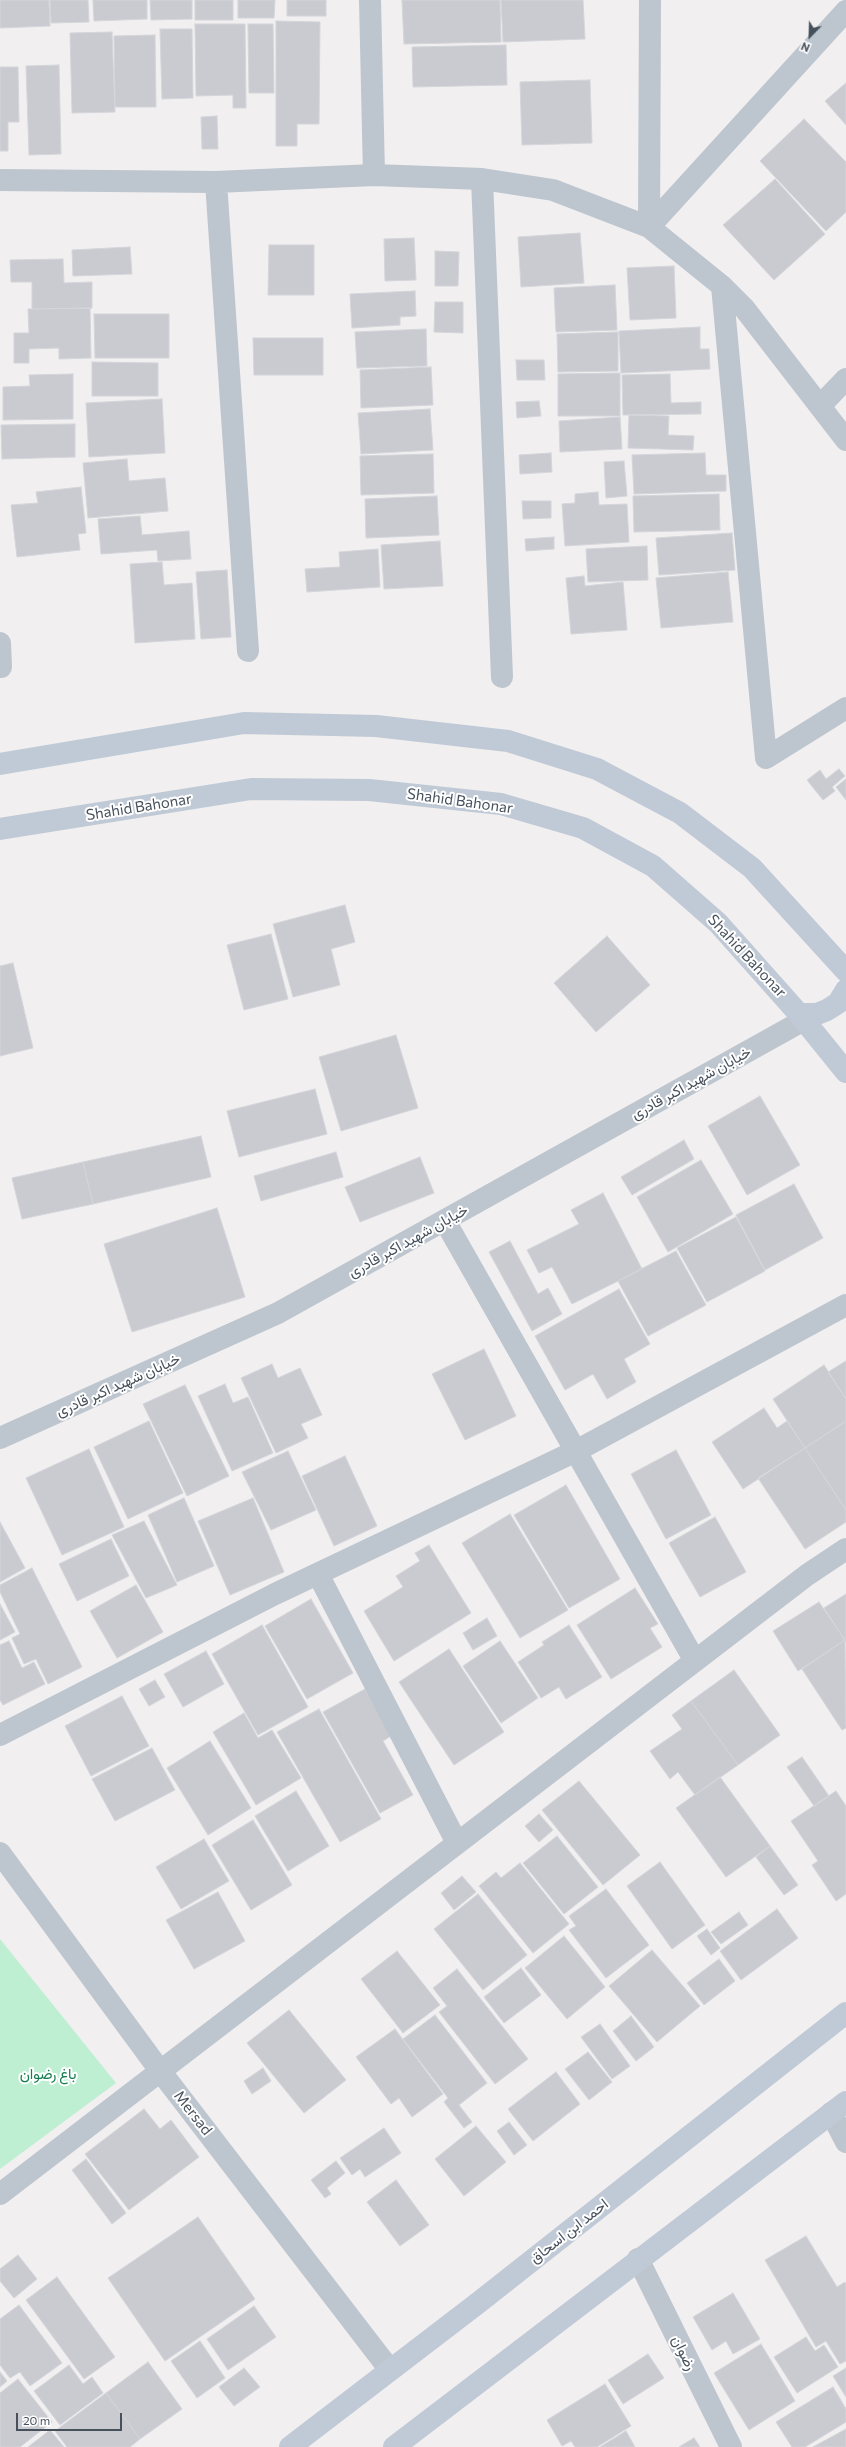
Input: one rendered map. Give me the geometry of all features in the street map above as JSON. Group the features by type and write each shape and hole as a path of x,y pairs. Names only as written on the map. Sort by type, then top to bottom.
{"main road":[{"path":"0,764 244,723 376,726 508,741 597,769 680,813 752,868 846,971"},
{"name":"Shahid Bahonar","path":"0,829 251,789 369,790 501,804 583,828 653,866 718,922 802,1017 846,1072"},
{"path":"802,1017 817,1014 838,1004 846,990"},
{"name":"احمد ابن اسحاق","path":"290,2447 846,2013"},
{"path":"394,2447 838,2108"}],"street":[{"path":"370,0 374,175"},
{"path":"649,227 650,0"},
{"path":"649,227 846,12"},
{"path":"0,180 216,182 374,175 482,179 553,190 649,227 722,286 744,308 846,440"},
{"path":"482,179 502,677"},
{"path":"216,182 248,651"},
{"path":"722,286 766,758 846,708"},
{"path":"820,406 846,379"},
{"path":"0,643 1,667"},
{"name":"خیابان شهید اکبر قادری","path":"0,1438 278,1313 445,1221 802,1017"},
{"path":"445,1221 695,1661"},
{"path":"0,1735 318,1574 576,1451 846,1305"},
{"path":"0,2194 807,1575 846,1549"},
{"path":"318,1574 457,1842"},
{"name":"Mersad","path":"0,1853 161,2072 390,2370"},
{"path":"838,2108 846,2142"},
{"name":"رضوان","path":"638,2260 730,2447"}],"green space":[{"name":"باغ رضوان","path":"0,1939 116,2083 0,2169"}],"building":[{"path":"0,0 49,0 50,26 0,28"},
{"path":"50,0 88,0 89,22 51,23"},
{"path":"93,0 147,0 147,19 94,21"},
{"path":"150,0 192,0 192,19 151,20"},
{"path":"195,0 233,0 233,20 195,20"},
{"path":"238,0 275,0 274,18 238,18"},
{"path":"287,0 326,0 326,16 287,16"},
{"path":"402,0 500,0 501,42 404,44"},
{"path":"501,0 583,0 585,39 503,42"},
{"path":"276,21 320,22 319,124 297,124 297,146 276,146"},
{"path":"195,24 245,24 246,108 233,108 233,95 196,96"},
{"path":"248,24 273,24 274,93 249,93"},
{"path":"160,29 192,29 193,98 162,99"},
{"path":"112,32 115,112 72,113 70,33"},
{"path":"155,35 156,107 115,107 114,36"},
{"path":"506,45 507,85 413,87 412,47"},
{"path":"59,65 61,154 29,155 26,66"},
{"path":"0,67 18,67 19,122 8,122 8,151 0,151"},
{"path":"590,80 592,143 522,145 520,82"},
{"path":"846,83 846,125 825,101"},
{"path":"217,116 218,149 202,149 201,117"},
{"path":"804,119 846,162 846,212 826,231 760,161"},
{"path":"775,179 825,234 774,280 723,225"},
{"path":"580,233 584,283 521,287 518,237"},
{"path":"414,238 416,280 385,281 384,239"},
{"path":"269,245 314,245 314,295 268,295"},
{"path":"130,247 132,274 73,276 72,250"},
{"path":"435,251 459,252 458,286 435,286"},
{"path":"63,259 64,283 92,282 92,308 32,309 32,282 11,282 10,260"},
{"path":"674,266 676,318 630,320 627,268"},
{"path":"615,285 617,330 556,332 554,288"},
{"path":"415,291 416,316 400,317 400,325 352,328 350,294"},
{"path":"435,302 463,302 463,333 434,332"},
{"path":"90,308 91,358 59,359 59,348 29,349 29,363 14,363 14,333 29,333 28,309"},
{"path":"94,314 169,314 169,358 95,358"},
{"path":"700,327 700,349 709,349 710,369 621,373 619,331"},
{"path":"426,329 427,366 357,368 355,332"},
{"path":"618,332 618,371 558,372 557,334"},
{"path":"253,338 323,338 323,375 254,375"},
{"path":"516,360 544,360 545,380 517,380"},
{"path":"92,362 158,363 158,396 92,396"},
{"path":"431,367 433,405 361,408 360,370"},
{"path":"620,373 620,416 558,416 558,374"},
{"path":"73,374 73,419 3,420 3,387 30,386 29,375"},
{"path":"670,374 671,403 701,402 701,414 623,415 622,375"},
{"path":"162,399 165,453 89,457 86,403"},
{"path":"539,401 541,416 517,418 516,402"},
{"path":"430,409 433,450 361,454 358,413"},
{"path":"629,415 669,416 668,435 694,436 693,450 628,448"},
{"path":"620,417 622,449 560,452 559,421"},
{"path":"75,424 75,457 2,459 1,425"},
{"path":"551,453 552,472 520,474 519,455"},
{"path":"705,453 706,475 726,475 726,491 634,494 632,455"},
{"path":"433,454 434,493 361,495 360,456"},
{"path":"127,459 129,481 165,478 168,511 88,518 83,463"},
{"path":"624,461 627,496 606,498 604,462"},
{"path":"81,487 86,533 78,534 80,550 17,557 11,505 38,503 36,492"},
{"path":"598,492 599,505 627,504 629,542 565,546 562,504 575,503 575,494"},
{"path":"719,494 720,530 634,532 633,496"},
{"path":"437,496 439,535 366,538 365,499"},
{"path":"522,501 551,501 551,518 523,519"},
{"path":"140,516 142,535 189,531 191,559 158,561 157,550 101,554 98,519"},
{"path":"732,533 735,570 659,575 656,538"},
{"path":"554,537 554,549 526,551 525,539"},
{"path":"440,541 443,586 384,589 381,545"},
{"path":"647,546 648,580 588,582 586,549"},
{"path":"378,549 380,587 307,592 305,569 340,567 339,552"},
{"path":"162,562 164,585 192,583 195,639 135,643 130,564"},
{"path":"227,570 231,637 201,639 196,572"},
{"path":"728,572 733,622 661,628 656,578"},
{"path":"584,576 585,586 623,582 627,630 571,634 566,578"},
{"path":"839,769 845,776 832,787 835,791 823,800 807,780 820,770 826,779"},
{"path":"846,779 846,800 836,787"},
{"path":"345,905 355,942 331,949 340,985 293,997 273,924"},
{"path":"271,934 288,999 244,1010 227,945"},
{"path":"607,936 650,985 596,1032 554,983"},
{"path":"13,963 33,1048 0,1056 0,966"},
{"path":"396,1035 418,1108 341,1131 319,1057"},
{"path":"315,1089 327,1134 239,1157 227,1111"},
{"path":"760,1096 800,1165 747,1195 708,1126"},
{"path":"201,1136 211,1177 93,1204 83,1162"},
{"path":"684,1140 694,1159 632,1195 621,1177"},
{"path":"336,1152 343,1177 261,1201 254,1176"},
{"path":"420,1157 434,1193 360,1222 345,1187"},
{"path":"701,1160 733,1214 668,1252 637,1197"},
{"path":"83,1162 93,1204 22,1219 12,1178"},
{"path":"794,1184 823,1238 765,1270 736,1215"},
{"path":"603,1193 642,1269 572,1304 552,1267 539,1273 527,1250 579,1224 571,1210"},
{"path":"217,1208 245,1297 132,1332 104,1244"},
{"path":"736,1217 765,1271 707,1302 677,1248"},
{"path":"510,1241 538,1294 548,1288 562,1314 532,1331 489,1252"},
{"path":"676,1251 706,1305 648,1336 618,1281"},
{"path":"619,1289 650,1344 624,1359 636,1382 607,1399 593,1374 565,1390 535,1336"},
{"path":"484,1349 516,1416 465,1440 432,1374"},
{"path":"846,1361 846,1399 828,1372"},
{"path":"272,1364 278,1378 300,1368 322,1415 301,1424 308,1438 276,1453 241,1378"},
{"path":"824,1365 846,1399 846,1421 805,1448 773,1399"},
{"path":"225,1384 233,1403 248,1397 273,1453 232,1471 198,1396"},
{"path":"185,1385 229,1476 187,1496 143,1404"},
{"path":"764,1408 777,1428 787,1421 805,1448 743,1489 712,1442"},
{"path":"149,1421 183,1493 128,1519 94,1447"},
{"path":"846,1421 846,1510 805,1448"},
{"path":"805,1448 846,1510 846,1522 805,1549 758,1478"},
{"path":"89,1449 124,1527 62,1555 26,1478"},
{"path":"676,1450 711,1515 666,1539 631,1474"},
{"path":"288,1451 316,1510 271,1530 242,1472"},
{"path":"345,1456 377,1526 334,1546 302,1476"},
{"path":"566,1485 620,1579 569,1608 514,1515"},
{"path":"184,1498 214,1566 177,1582 148,1515"},
{"path":"253,1498 284,1572 230,1595 198,1521"},
{"path":"510,1514 568,1610 520,1638 462,1543"},
{"path":"715,1517 746,1572 700,1597 669,1543"},
{"path":"144,1521 177,1585 146,1598 112,1535"},
{"path":"0,1522 25,1568 0,1582"},
{"path":"111,1539 129,1576 77,1601 59,1564"},
{"path":"429,1545 471,1613 394,1661 364,1611 403,1587 396,1576 420,1561 415,1553"},
{"path":"32,1568 82,1667 48,1684 36,1659 24,1664 12,1638 20,1634 0,1592 0,1585"},
{"path":"136,1585 163,1632 117,1658 90,1611"},
{"path":"635,1588 658,1624 650,1628 662,1647 611,1679 577,1625"},
{"path":"846,1594 846,1642 824,1608"},
{"path":"311,1599 353,1673 307,1699 265,1626"},
{"path":"819,1602 845,1640 798,1671 773,1631"},
{"path":"0,1604 15,1632 0,1640"},
{"path":"487,1618 497,1636 473,1650 463,1633"},
{"path":"262,1625 308,1707 258,1735 212,1654"},
{"path":"569,1625 602,1677 566,1699 559,1687 541,1698 518,1662 544,1645 542,1642"},
{"path":"845,1640 846,1728 842,1730 802,1669"},
{"path":"9,1641 22,1668 34,1662 45,1684 3,1705 0,1700 0,1645"},
{"path":"500,1641 538,1698 501,1723 463,1666"},
{"path":"449,1649 504,1732 454,1765 399,1682"},
{"path":"206,1651 224,1684 183,1707 164,1674"},
{"path":"734,1670 780,1735 738,1765 691,1701"},
{"path":"155,1680 165,1697 149,1706 139,1689"},
{"path":"365,1689 391,1736 383,1741 413,1795 380,1813 323,1712"},
{"path":"122,1696 149,1746 91,1776 65,1726"},
{"path":"691,1701 738,1765 695,1795 678,1772 670,1779 650,1751 682,1729 672,1715"},
{"path":"319,1709 381,1819 340,1842 277,1732"},
{"path":"244,1713 258,1738 272,1730 301,1778 256,1805 213,1732"},
{"path":"210,1741 251,1808 208,1835 167,1768"},
{"path":"152,1748 175,1790 115,1821 92,1779"},
{"path":"802,1757 829,1796 814,1806 787,1767"},
{"path":"720,1777 770,1846 726,1877 676,1808"},
{"path":"579,1781 640,1855 603,1885 542,1810"},
{"path":"296,1791 329,1846 288,1871 255,1816"},
{"path":"836,1791 846,1806 846,1894 836,1901 812,1865 818,1861 791,1821"},
{"path":"539,1814 553,1830 539,1842 525,1826"},
{"path":"253,1820 292,1885 251,1910 212,1845"},
{"path":"557,1836 598,1887 564,1914 523,1863"},
{"path":"204,1839 229,1881 181,1909 156,1867"},
{"path":"770,1846 798,1885 784,1895 756,1857"},
{"path":"660,1862 705,1925 672,1949 627,1886"},
{"path":"520,1863 569,1924 533,1953 479,1886 496,1872 501,1878"},
{"path":"462,1876 476,1892 454,1910 441,1893"},
{"path":"606,1889 649,1945 606,1978 569,1930 576,1926 569,1916"},
{"path":"218,1892 245,1941 194,1969 166,1920"},
{"path":"478,1894 527,1955 483,1990 434,1929"},
{"path":"777,1909 798,1938 741,1980 720,1951"},
{"path":"739,1912 748,1925 721,1944 711,1932"},
{"path":"707,1929 720,1948 711,1955 697,1936"},
{"path":"564,1936 605,1987 567,2019 525,1968"},
{"path":"652,1950 700,2006 657,2042 609,1986"},
{"path":"397,1951 440,2005 403,2033 361,1979"},
{"path":"719,1959 735,1981 704,2005 687,1983"},
{"path":"521,1968 541,1995 504,2023 484,1997"},
{"path":"457,1969 528,2059 495,2084 439,2012 447,2006 433,1988"},
{"path":"289,2010 346,2080 304,2113 247,2043"},
{"path":"435,2015 487,2083 459,2105 472,2122 464,2128 444,2102 448,2098 403,2039"},
{"path":"631,2016 654,2047 636,2061 613,2031"},
{"path":"600,2024 630,2066 612,2079 581,2037"},
{"path":"395,2029 443,2094 412,2117 399,2098 391,2104 356,2057"},
{"path":"588,2052 612,2082 589,2100 565,2069"},
{"path":"263,2068 271,2081 252,2094 244,2081"},
{"path":"556,2072 580,2104 533,2141 508,2109"},
{"path":"144,2109 160,2129 171,2120 199,2157 129,2210 85,2154"},
{"path":"509,2122 527,2145 514,2155 497,2131"},
{"path":"476,2126 506,2162 464,2196 435,2159"},
{"path":"384,2128 401,2153 365,2177 360,2169 352,2175 340,2158"},
{"path":"86,2159 126,2213 112,2224 72,2170"},
{"path":"336,2161 345,2173 327,2188 331,2194 325,2198 311,2180"},
{"path":"396,2180 429,2225 400,2246 367,2202"},
{"path":"198,2217 255,2299 165,2361 108,2278"},
{"path":"806,2236 837,2287 845,2282 846,2285 846,2361 840,2364 826,2341 816,2347 765,2260"},
{"path":"18,2255 37,2279 14,2298 0,2281 0,2269"},
{"path":"57,2277 115,2357 84,2379 26,2300"},
{"path":"733,2293 760,2339 733,2354 726,2341 712,2350 693,2317"},
{"path":"19,2305 62,2363 30,2386 20,2372 10,2378 0,2365 0,2319"},
{"path":"254,2306 276,2337 228,2370 207,2339"},
{"path":"806,2337 815,2351 824,2345 838,2367 797,2393 774,2357"},
{"path":"200,2341 225,2378 197,2398 171,2361"},
{"path":"761,2344 795,2401 749,2430 714,2373"},
{"path":"648,2354 664,2378 623,2404 608,2380"},
{"path":"148,2362 182,2409 140,2439 106,2393"},
{"path":"69,2365 83,2384 92,2377 103,2393 60,2425 34,2391"},
{"path":"244,2368 260,2387 234,2406 219,2387"},
{"path":"846,2368 846,2397 833,2376"},
{"path":"0,2372 7,2381 0,2387"},
{"path":"18,2379 52,2422 20,2447 0,2447 0,2393"},
{"path":"605,2384 631,2426 597,2447 575,2447 571,2441 562,2446 547,2420"},
{"path":"833,2387 846,2409 846,2422 805,2447 792,2447 776,2422"},
{"path":"106,2393 140,2439 130,2447 67,2447 55,2431"},
{"path":"846,2429 846,2447 813,2447"},
{"path":"50,2430 64,2447 28,2447"},
{"path":"626,2431 635,2447 600,2447"},
{"path":"694,2438 700,2447 679,2447"}]}
